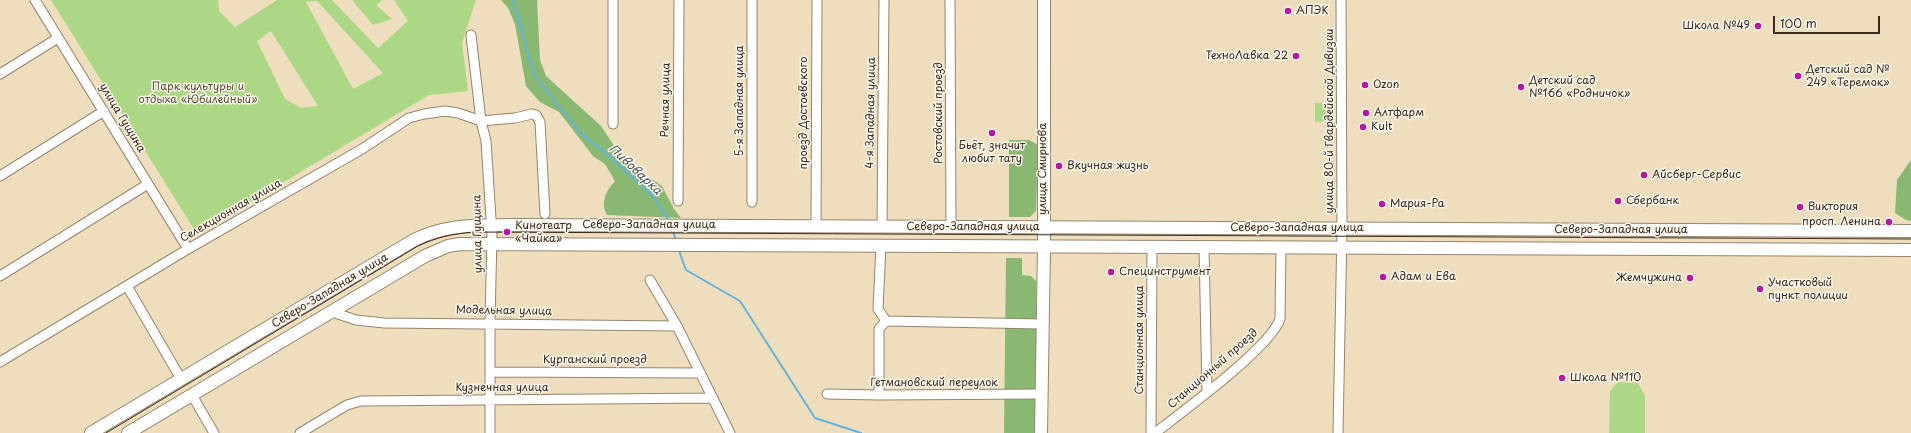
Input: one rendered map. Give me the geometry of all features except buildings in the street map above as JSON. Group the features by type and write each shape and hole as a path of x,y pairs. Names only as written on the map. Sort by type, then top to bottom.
{"main road":[{"name":"улица Смирнова","path":"1041,433 1044,246 1044,0"},
{"name":"Северо-Западная улица","path":"91,433 426,234 454,226 684,225 1911,231"},
{"name":"Северо-Западная улица","path":"128,433 436,250 460,244 1911,250"}],"street":[{"name":"улица Гущина","path":"35,0 188,249"},
{"path":"612,124 613,0"},
{"name":"Речная улица","path":"678,201 679,0"},
{"name":"5-я Западная улица","path":"752,0 752,202"},
{"name":"проезд Достоевского","path":"816,226 817,0"},
{"name":"4-я Западная улица","path":"882,226 884,0"},
{"name":"Ростовский проезд","path":"950,0 951,227"},
{"name":"улица 80-й Гвардейской Дивизии","path":"1338,433 1342,248 1341,0"},
{"name":"улица Гущина","path":"471,35 481,121 486,141 492,244 490,433"},
{"path":"0,74 58,38"},
{"name":"Селекционная улица","path":"0,362 188,249 362,148 409,118 445,110 481,121"},
{"path":"0,176 104,111"},
{"path":"481,121 515,118 532,114 536,116 540,122 545,214"},
{"path":"0,276 148,184"},
{"path":"881,246 878,309 886,321"},
{"name":"Станционная улица","path":"1151,433 1152,246"},
{"path":"1204,246 1207,393"},
{"name":"Станционный проезд","path":"1155,433 1207,393 1259,347 1277,327 1280,319 1281,247"},
{"path":"650,280 677,326 730,433"},
{"path":"127,286 181,379"},
{"name":"Модельная улица","path":"332,312 356,320 384,322 677,326"},
{"path":"879,395 879,329 886,321 1042,324"},
{"name":"Курганский проезд","path":"490,372 699,373"},
{"name":"Гетмановский переулок","path":"827,394 1041,394"},
{"path":"192,395 214,433"},
{"name":"Кузнечная улица","path":"300,433 347,405 361,401 713,398"}],"green space":[{"name":"Парк культуры и отдыха «Юбилейный»","path":"51,0 218,0 219,11 235,27 277,0 332,0 378,48 408,21 394,0 476,0 462,43 468,91 429,95 197,234","holes":["317,1 383,73 353,89 306,2","271,31 318,106 301,108 285,99 257,41"]},
{"path":"352,0 382,0 376,5 392,19 373,25"},
{"path":"501,0 537,0 540,60 546,76 601,126 627,165 662,186 674,209 681,218 607,215 604,201 609,189 615,181 605,164 593,156 559,112 540,102 526,86 515,24 508,8"},
{"path":"1315,103 1325,103 1325,121 1315,122"},
{"path":"1009,140 1029,140 1038,145 1036,211 1030,217 1009,217"},
{"path":"1911,160 1911,221 1906,220 1895,213 1897,180"},
{"path":"1006,258 1022,258 1022,275 1031,276 1036,281 1037,433 1004,433"},
{"path":"1618,382 1638,383 1645,396 1645,433 1609,433 1610,391"}],"waterway":[{"name":"Пивоварка","path":"513,0 534,75 581,134 607,154 652,195 669,221"},
{"name":"Пивоварка","path":"672,229 676,240"},
{"name":"Пивоварка","path":"678,248 686,270 740,301 815,418 861,433"}],"tram line":[{"path":"106,433 418,246 445,236 473,232 1911,239"}],"place":[{"name":"АПЭК","path":"1288,11"},
{"name":"Школа №49","path":"1758,26"},
{"name":"ТехноЛавка 22","path":"1296,56"},
{"name":"Детский сад № 249 «Теремок»","path":"1798,76"},
{"name":"Ozon","path":"1365,85"},
{"name":"Детский сад №166 «Родничок»","path":"1521,87"},
{"name":"Алтфарм","path":"1366,113"},
{"name":"Kult","path":"1363,127"},
{"name":"Бьёт, значит любит тату","path":"992,133"},
{"name":"Вкучная жизнь","path":"1059,166"},
{"name":"Айсберг-Сервис","path":"1644,175"},
{"name":"Сбербанк","path":"1618,201"},
{"name":"Мария-Ра","path":"1382,204"},
{"name":"Виктория","path":"1800,207"},
{"name":"просп. Ленина","path":"1889,222"},
{"name":"Кинотеатр «Чайка»","path":"507,232"},
{"name":"Специнструмент","path":"1111,272"},
{"name":"Адам и Ева","path":"1383,277"},
{"name":"Жемчужина","path":"1690,278"},
{"name":"Участковый пункт полиции","path":"1760,289"},
{"name":"Школа №110","path":"1562,378"}]}
